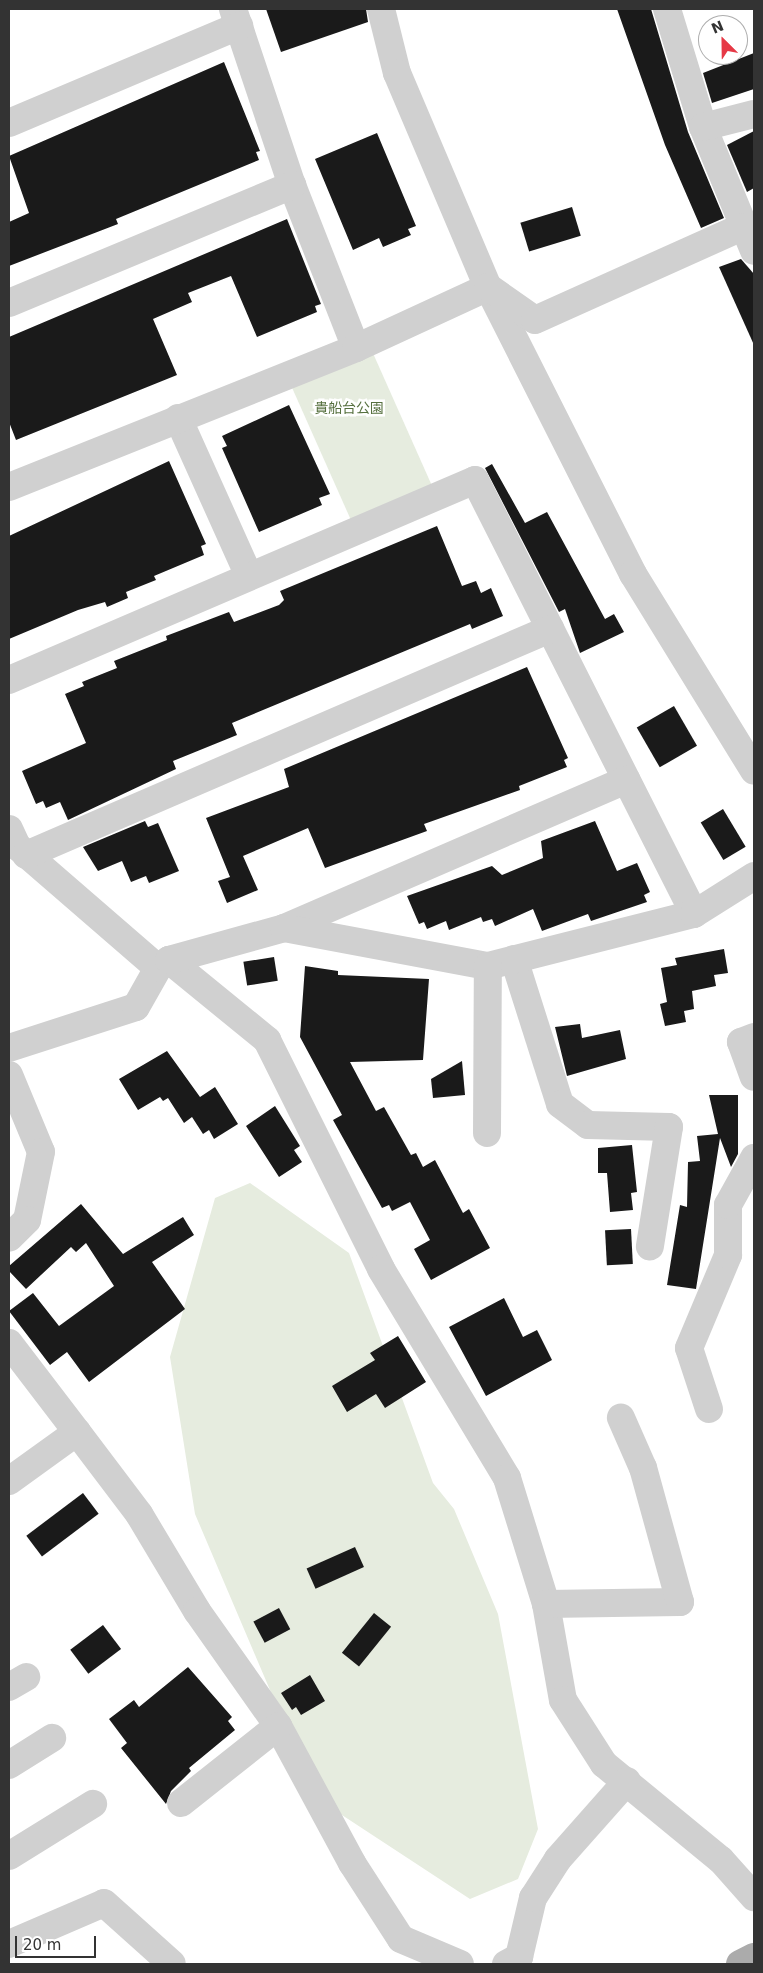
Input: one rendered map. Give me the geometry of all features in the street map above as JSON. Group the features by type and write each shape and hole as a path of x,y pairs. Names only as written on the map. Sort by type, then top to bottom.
{"main road":[{"path":"740,1964 754,1957"}],"street":[{"path":"381,9 397,73 488,287 633,574 754,771"},
{"path":"667,9 703,127 742,227 754,251"},
{"path":"9,123 236,17 292,185 356,348"},
{"path":"703,127 754,114"},
{"path":"9,303 292,185"},
{"path":"488,287 535,320 742,227"},
{"path":"9,487 356,348 488,287"},
{"path":"178,418 248,574"},
{"path":"9,680 248,574 475,480 694,914"},
{"path":"26,855 550,629"},
{"path":"9,1048 136,1007 164,964 284,928 626,780"},
{"path":"9,829 26,855 164,964 267,1040 380,1269 507,1478 546,1604 563,1700 604,1764 721,1860 754,1897"},
{"path":"284,928 488,966 694,914 754,876"},
{"path":"514,959 560,1104 588,1125 669,1127 650,1246"},
{"path":"487,1133 488,966"},
{"path":"754,1037 741,1042 754,1077"},
{"path":"9,1075 41,1152 27,1220 9,1238"},
{"path":"709,1409 690,1348 728,1255 728,1205 754,1158"},
{"path":"9,1343 139,1514 197,1612 278,1726 352,1863 401,1938 460,1964"},
{"path":"546,1604 680,1602 643,1468 622,1418"},
{"path":"9,1481 77,1432"},
{"path":"181,1804 278,1726"},
{"path":"9,1765 52,1738"},
{"path":"506,1964 519,1957 533,1898 558,1859 627,1781"},
{"path":"9,1856 93,1804"},
{"path":"9,1944 104,1904 172,1964"}],"green space":[{"name":"貴船台公園","path":"372,351 432,486 352,522 292,387"},
{"path":"250,1183 349,1253 433,1483 454,1509 498,1614 538,1829 518,1879 470,1899 316,1798 195,1514 170,1357 215,1198"}],"building":[{"path":"266,9 366,9 368,22 281,52"},
{"path":"617,9 651,9 688,132 724,218 701,228 665,145"},
{"path":"754,53 754,89 712,103 703,73 723,65 748,65 748,55"},
{"path":"224,62 260,151 256,152 259,160 116,219 118,224 9,266 9,222 29,213 9,156"},
{"path":"754,131 754,188 747,192 727,145"},
{"path":"377,133 416,226 408,229 411,235 383,247 379,238 353,250 315,159"},
{"path":"572,207 581,236 529,251 520,223"},
{"path":"287,219 321,304 315,306 317,312 257,337 231,276 188,293 192,302 153,319 177,375 16,440 9,422 9,337"},
{"path":"741,259 754,274 754,345 719,267"},
{"path":"289,405 330,494 319,498 322,505 259,532 222,448 227,446 222,436"},
{"path":"169,461 206,544 201,546 204,555 154,576 156,580 126,592 128,598 107,607 105,602 78,610 9,639 9,536"},
{"path":"492,464 525,523 547,512 605,619 614,614 624,632 580,653 565,609 559,612 485,468"},
{"path":"437,526 462,586 476,581 481,593 491,588 503,616 472,629 470,624 232,723 237,735 173,761 176,769 68,820 60,802 46,808 43,801 36,804 22,771 86,743 65,694 84,686 82,682 117,668 114,661 167,640 166,636 229,612 234,622 279,605 284,600 280,591"},
{"path":"527,667 568,758 564,760 567,767 519,786 520,790 424,824 427,831 325,868 308,828 243,856 258,890 227,903 218,881 230,877 206,818 289,787 284,769"},
{"path":"674,706 697,746 660,767 637,728"},
{"path":"723,809 746,847 723,860 701,822"},
{"path":"145,821 148,827 158,823 179,871 149,883 146,876 131,882 122,861 98,871 83,847"},
{"path":"595,821 617,871 637,863 650,892 644,895 647,902 591,921 588,914 542,931 533,909 495,926 492,919 483,922 481,917 449,930 446,921 427,929 424,922 419,924 407,896 492,866 502,875 543,858 541,841"},
{"path":"724,949 728,973 714,975 716,986 692,991 694,1009 684,1011 686,1022 665,1026 660,1004 667,1002 661,968 677,965 675,958"},
{"path":"274,957 278,981 247,986 243,962"},
{"path":"305,966 338,971 338,975 429,979 423,1060 350,1062 376,1111 384,1107 411,1155 416,1153 423,1167 435,1160 463,1213 469,1209 490,1248 431,1280 414,1249 430,1240 410,1202 392,1211 389,1205 382,1208 333,1120 342,1115 300,1037"},
{"path":"580,1024 582,1038 620,1030 626,1059 567,1076 555,1027"},
{"path":"167,1051 200,1097 215,1087 238,1124 214,1139 209,1130 203,1134 192,1117 184,1123 168,1098 163,1101 160,1097 138,1110 119,1079"},
{"path":"462,1061 465,1095 433,1098 431,1079"},
{"path":"709,1095 738,1095 738,1154 731,1167 720,1138 696,1289 667,1285 680,1205 687,1207 688,1162 700,1161 697,1136 718,1134"},
{"path":"275,1106 300,1146 294,1150 302,1162 279,1177 246,1126"},
{"path":"632,1145 637,1192 631,1193 633,1210 610,1212 607,1173 598,1173 598,1148"},
{"path":"81,1204 123,1254 183,1217 194,1235 152,1262 185,1309 89,1382 67,1352 50,1365 9,1311 33,1293 59,1326 114,1286 86,1243 76,1252 71,1247 26,1289 9,1271 9,1266"},
{"path":"631,1229 633,1264 607,1265 605,1230"},
{"path":"504,1298 523,1337 537,1330 552,1360 486,1396 449,1327"},
{"path":"398,1336 426,1382 385,1408 376,1394 347,1412 332,1386 375,1360 370,1353"},
{"path":"83,1493 99,1514 42,1556 26,1536"},
{"path":"355,1547 364,1567 316,1589 307,1569"},
{"path":"279,1608 290,1629 265,1643 253,1622"},
{"path":"374,1613 391,1627 359,1666 342,1653"},
{"path":"103,1625 121,1649 88,1674 70,1650"},
{"path":"188,1667 232,1717 228,1721 235,1730 189,1768 191,1771 171,1791 166,1804 121,1748 127,1743 109,1719 134,1700 139,1707"},
{"path":"310,1675 325,1701 301,1715 296,1707 292,1710 281,1693"}]}
